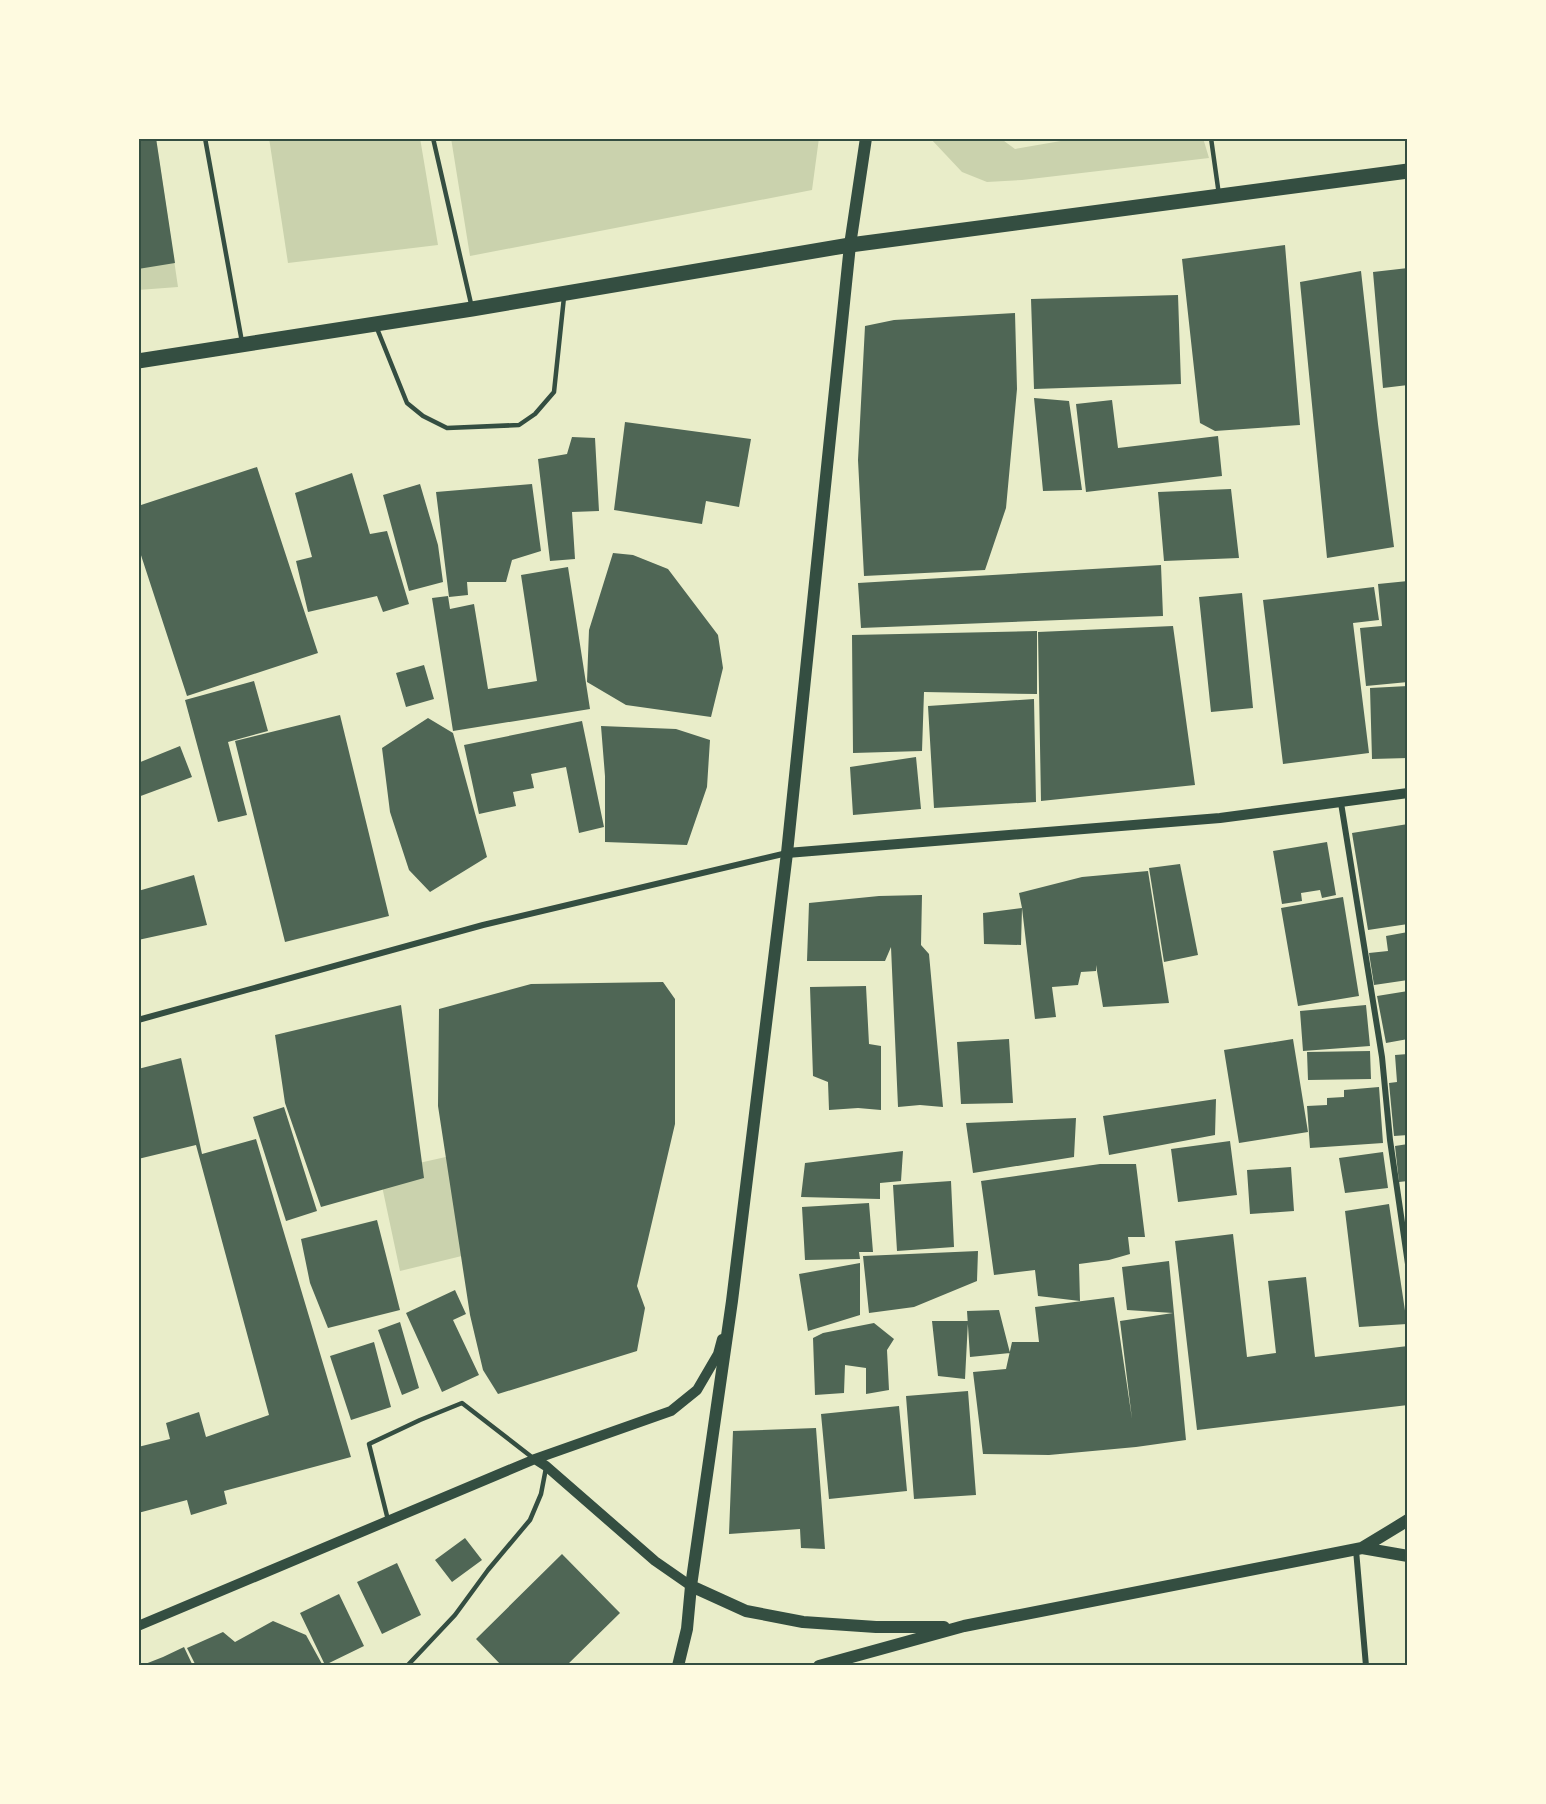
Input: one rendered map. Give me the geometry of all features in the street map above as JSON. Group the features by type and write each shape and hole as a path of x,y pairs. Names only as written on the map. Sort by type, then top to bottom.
{"main road":[{"path":"678,1666 687,1629 691,1586 732,1301 787,853 850,245 866,138"},
{"path":"138,361 472,309 850,245 1408,171"},
{"path":"1359,1549 1408,1520"},
{"path":"819,1666 964,1626 1359,1549 1408,1556"},
{"path":"691,1586 746,1611 803,1622 876,1627 964,1626"}],"street":[{"path":"138,1020 483,925 787,853 1220,818 1408,793"},
{"path":"1341,803 1382,1057 1391,1151 1408,1264"},
{"path":"138,1626 535,1459 672,1411 696,1390 718,1354 732,1301"},
{"path":"535,1459 655,1561 691,1586"},
{"path":"1359,1549 1366,1666"}],"lane":[{"path":"205,138 243,346"},
{"path":"432,138 472,309"},
{"path":"1211,138 1220,195"},
{"path":"375,324 406,404 423,416 447,428 519,425 535,414 554,392 564,294"},
{"path":"388,1520 369,1444 420,1420 462,1403 535,1459"},
{"path":"407,1666 455,1615 488,1570 530,1520 541,1494 546,1466"}],"green space":[{"path":"138,138 156,138 178,287 138,290"},
{"path":"269,138 420,138 438,245 288,263"},
{"path":"451,138 819,138 812,190 470,256"},
{"path":"930,138 1000,138 1015,149 1078,138 1203,138 1209,158 987,182 962,172"},
{"path":"459,1154 470,1254 400,1271 379,1172"}],"building":[{"path":"138,138 156,138 175,263 138,269"},
{"path":"1285,245 1300,425 1215,431 1200,423 1182,259"},
{"path":"1408,268 1408,385 1383,388 1373,272"},
{"path":"1361,271 1394,547 1327,558 1300,282"},
{"path":"1178,295 1181,384 1034,389 1031,299"},
{"path":"1015,313 1017,389 1006,508 985,570 864,576 858,460 865,326 894,320"},
{"path":"1034,398 1069,401 1082,490 1043,491"},
{"path":"1112,400 1118,448 1218,436 1222,476 1086,492 1076,404"},
{"path":"625,422 751,439 739,507 706,501 702,524 614,510"},
{"path":"572,437 595,438 599,511 572,512 575,559 550,561 538,459 567,454"},
{"path":"257,467 318,653 187,696 138,546 138,506"},
{"path":"352,473 370,534 387,531 409,604 383,612 377,596 308,612 296,561 312,557 295,493"},
{"path":"420,484 438,545 443,582 409,591 383,495"},
{"path":"532,484 541,551 512,560 506,582 467,582 468,595 449,597 436,492"},
{"path":"1231,489 1239,558 1164,561 1158,492"},
{"path":"613,553 633,555 668,569 718,635 723,668 711,717 626,705 587,682 589,630"},
{"path":"1161,565 1163,616 861,628 858,583"},
{"path":"568,567 590,709 453,731 432,598 448,596 450,609 474,604 488,689 537,681 521,575"},
{"path":"1408,581 1408,682 1366,686 1360,628 1382,626 1378,584"},
{"path":"1374,587 1379,620 1353,623 1369,753 1283,764 1263,600"},
{"path":"1242,593 1253,708 1211,712 1199,597"},
{"path":"1173,626 1195,785 1041,801 1038,632"},
{"path":"1037,631 1037,694 924,692 922,751 853,753 852,635"},
{"path":"424,665 434,699 406,707 396,673"},
{"path":"254,681 268,731 228,742 247,815 218,822 185,700"},
{"path":"1408,686 1408,758 1372,759 1370,688"},
{"path":"1034,699 1036,802 934,808 928,706"},
{"path":"340,715 389,916 285,942 235,741"},
{"path":"428,718 453,733 487,857 430,892 409,870 390,812 382,748"},
{"path":"582,721 604,827 579,833 566,767 531,774 534,788 513,792 516,806 479,814 464,745"},
{"path":"601,726 676,729 710,740 707,787 687,845 605,842 605,776"},
{"path":"180,746 192,777 138,797 138,763"},
{"path":"916,757 921,809 853,815 850,767"},
{"path":"1408,824 1408,924 1368,930 1352,833"},
{"path":"1327,842 1336,895 1322,898 1320,890 1301,893 1302,901 1282,904 1273,851"},
{"path":"1180,864 1198,955 1164,962 1149,868"},
{"path":"1148,871 1169,1003 1103,1007 1096,965 1096,971 1081,972 1078,985 1052,987 1056,1017 1035,1019 1019,893 1082,877"},
{"path":"194,875 207,925 138,940 138,891"},
{"path":"922,895 921,945 929,954 943,1107 920,1105 898,1107 891,947 885,961 807,961 809,903 879,896"},
{"path":"1343,897 1359,996 1298,1006 1281,908"},
{"path":"1022,908 1021,945 984,944 983,913"},
{"path":"1408,932 1408,980 1374,985 1369,953 1388,951 1386,936"},
{"path":"663,982 675,999 675,1124 637,1286 645,1308 637,1351 498,1394 483,1370 470,1315 438,1106 439,1009 531,984"},
{"path":"866,986 869,1044 881,1046 881,1110 858,1108 829,1110 828,1082 813,1076 810,987"},
{"path":"1408,991 1408,1039 1386,1043 1377,996"},
{"path":"401,1005 424,1178 321,1207 285,1103 275,1035"},
{"path":"1366,1005 1370,1046 1303,1051 1300,1011"},
{"path":"1009,1039 1013,1103 961,1104 957,1042"},
{"path":"1293,1039 1308,1132 1239,1143 1224,1050"},
{"path":"1370,1051 1371,1079 1308,1080 1307,1052"},
{"path":"1408,1054 1408,1135 1394,1136 1389,1083 1397,1082 1395,1055"},
{"path":"181,1058 202,1154 256,1139 351,1457 224,1491 227,1504 191,1515 187,1500 138,1513 138,1447 170,1439 166,1423 199,1412 206,1437 269,1415 196,1145 138,1159 138,1069"},
{"path":"1379,1087 1383,1143 1310,1148 1307,1106 1327,1105 1327,1098 1344,1097 1344,1090"},
{"path":"1216,1099 1215,1135 1109,1155 1103,1116"},
{"path":"284,1107 317,1211 286,1221 253,1117"},
{"path":"1076,1118 1074,1157 973,1173 966,1123"},
{"path":"1230,1141 1237,1195 1178,1202 1171,1149"},
{"path":"1408,1144 1408,1181 1399,1182 1395,1146"},
{"path":"903,1151 901,1181 880,1183 880,1199 801,1197 805,1163"},
{"path":"1383,1152 1388,1188 1345,1193 1339,1158"},
{"path":"1100,1164 1136,1164 1145,1237 1128,1237 1130,1254 1109,1260 1079,1264 1080,1301 1038,1296 1035,1270 994,1275 981,1181"},
{"path":"1291,1167 1294,1211 1250,1214 1247,1170"},
{"path":"951,1181 954,1247 897,1251 893,1185"},
{"path":"869,1203 873,1252 859,1252 860,1259 805,1260 802,1207"},
{"path":"1389,1204 1407,1324 1359,1327 1345,1211"},
{"path":"377,1220 400,1310 328,1328 310,1283 301,1239"},
{"path":"1233,1234 1247,1357 1276,1353 1268,1281 1306,1277 1315,1357 1408,1346 1408,1405 1197,1430 1175,1241"},
{"path":"978,1251 977,1281 914,1307 869,1313 863,1256"},
{"path":"1169,1261 1186,1440 1049,1455 983,1454 973,1372 1006,1369 1012,1342 1039,1342 1035,1307 1114,1297 1132,1419 1120,1321 1173,1313 1127,1310 1122,1267"},
{"path":"860,1263 860,1315 808,1331 799,1274"},
{"path":"455,1290 466,1314 453,1320 479,1375 442,1392 406,1313"},
{"path":"999,1310 1010,1353 970,1357 967,1311"},
{"path":"932,1321 968,1321 965,1379 938,1376"},
{"path":"400,1322 419,1388 402,1395 378,1330"},
{"path":"874,1323 894,1339 887,1350 889,1390 866,1394 866,1368 845,1365 844,1393 815,1395 813,1338 823,1333"},
{"path":"374,1342 391,1407 351,1420 330,1356"},
{"path":"968,1391 976,1495 914,1499 906,1396"},
{"path":"899,1406 907,1491 829,1499 821,1414"},
{"path":"816,1428 825,1549 801,1548 800,1529 729,1534 733,1431"},
{"path":"465,1538 482,1560 452,1582 435,1560"},
{"path":"562,1554 620,1613 566,1666 502,1666 476,1639"},
{"path":"397,1563 421,1615 382,1634 357,1582"},
{"path":"339,1594 364,1646 325,1665 300,1613"},
{"path":"273,1621 306,1635 322,1664 320,1666 196,1666 187,1648 223,1632 235,1642"},
{"path":"184,1647 193,1666 140,1666 163,1657"}]}
